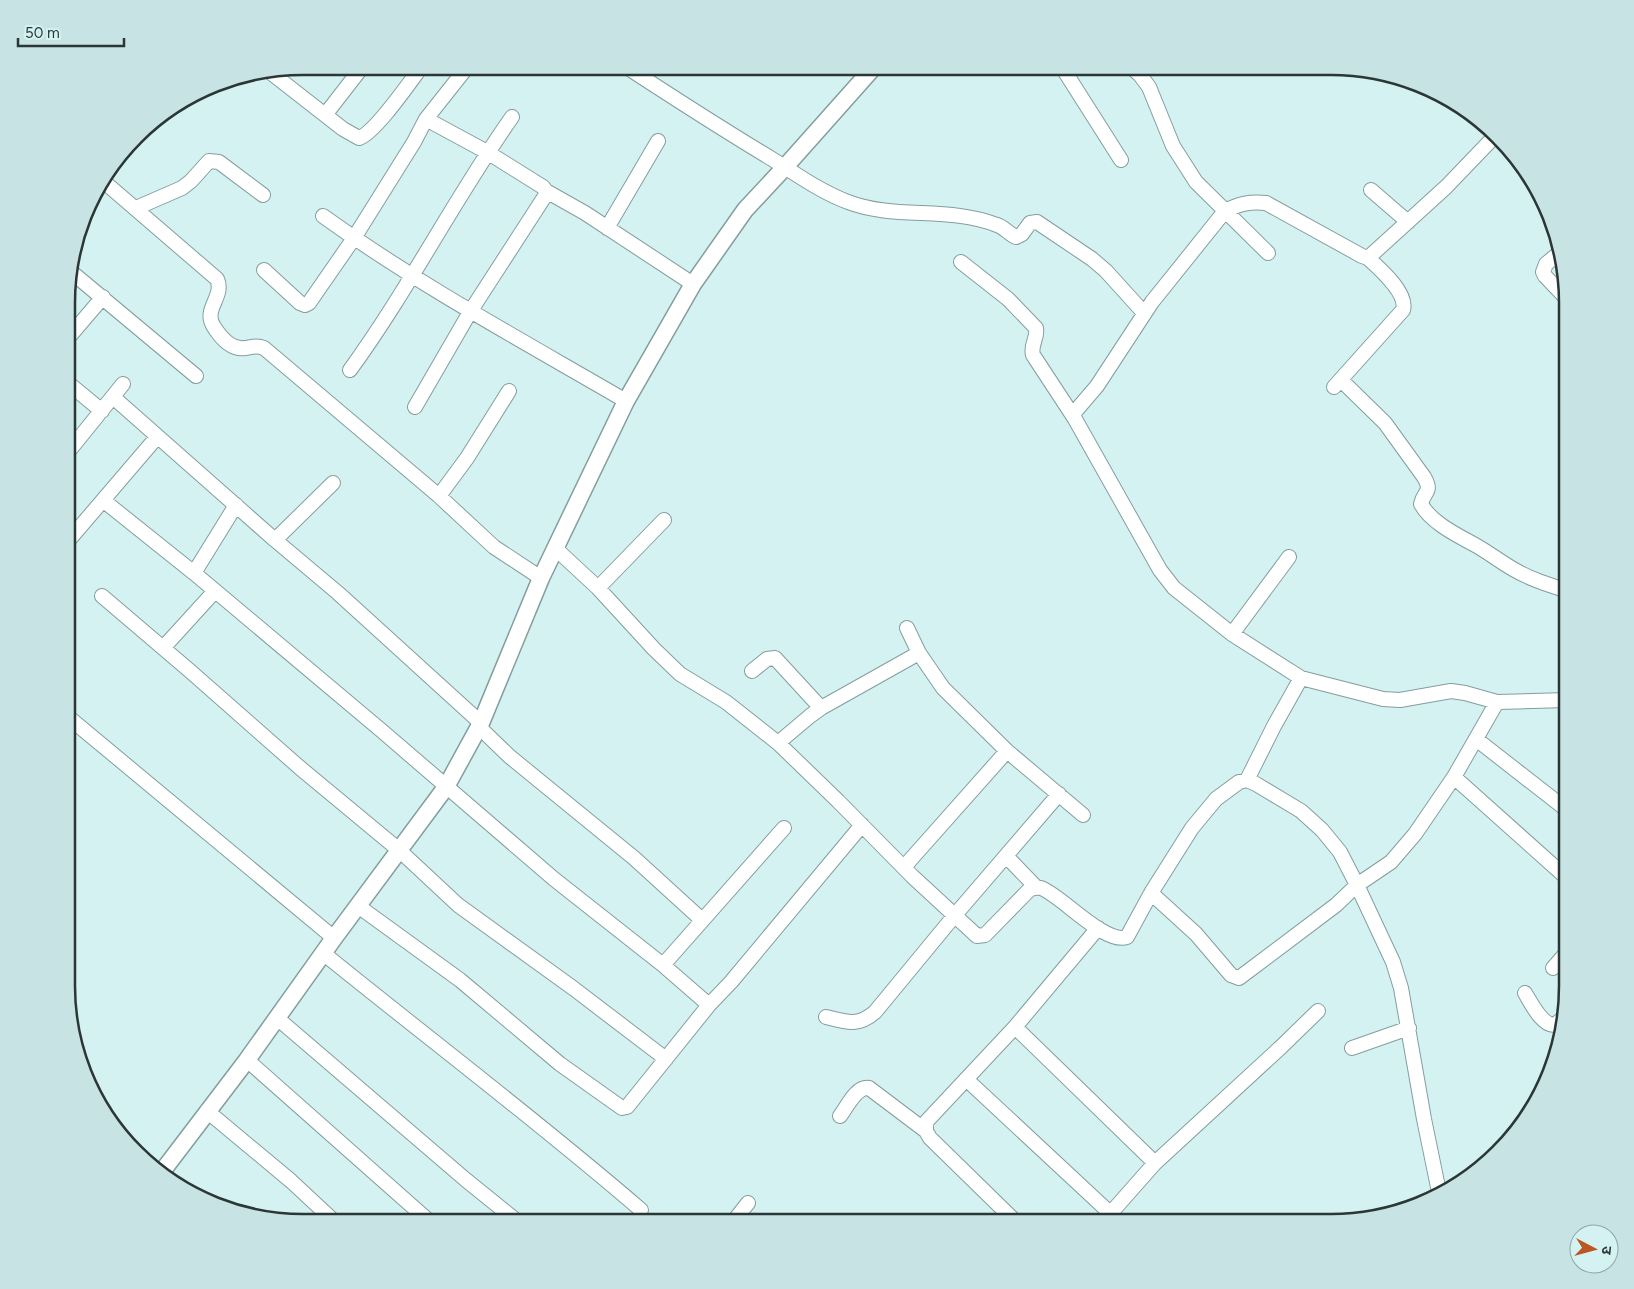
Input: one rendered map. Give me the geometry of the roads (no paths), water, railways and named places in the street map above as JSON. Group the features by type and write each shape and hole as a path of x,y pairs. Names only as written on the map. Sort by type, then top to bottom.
{"street":[{"path":"326,115 357,75"},
{"path":"276,77 355,137 363,137 400,96 415,75"},
{"path":"264,270 300,303 309,303 354,238 414,142 426,119 461,75"},
{"path":"639,75 785,167 831,195 849,203 879,210 953,215 979,219 1000,226 1016,237 1022,234 1030,223 1037,222 1092,259 1144,313"},
{"path":"165,1168 247,1060 323,953 446,788 480,725 541,578 626,401 692,284 745,210 866,75"},
{"path":"1067,75 1121,160"},
{"path":"1140,75 1149,87 1170,141 1196,182 1268,253"},
{"path":"350,370 413,275 487,152 512,117"},
{"path":"426,119 487,152 546,191 585,213 692,284"},
{"path":"608,228 658,141"},
{"path":"1368,258 1446,187 1491,141"},
{"path":"136,208 182,188 209,161 219,162 263,195"},
{"path":"108,185 217,279 220,286 212,307 211,321 226,342 236,348 255,346 264,348 439,496 494,547 541,578"},
{"path":"1371,190 1408,222"},
{"path":"414,407 470,312 545,196 546,191"},
{"path":"1072,414 1097,386 1144,313 1225,211 1238,204 1266,203 1368,258 1386,276 1403,298 1405,305 1403,310 1337,383 1381,418 1424,477 1428,490 1422,504 1427,512 1451,532 1478,546 1514,569 1559,588"},
{"path":"323,216 470,312 626,401"},
{"path":"1555,257 1546,264 1543,272 1559,291"},
{"path":"961,262 1008,299 1033,323 1037,331 1032,349 1033,355 1072,414 1166,579 1174,588 1232,634 1301,678 1383,699 1400,700 1451,692 1465,693 1497,702 1559,700"},
{"path":"77,276 196,376"},
{"path":"75,330 102,297"},
{"path":"75,444 123,384"},
{"path":"75,389 102,411"},
{"path":"439,496 467,458 509,391"},
{"path":"113,397 338,593 480,725 508,756 634,858 702,920"},
{"path":"75,533 157,437"},
{"path":"275,540 333,483"},
{"path":"104,501 194,573 214,592 554,879 709,1005"},
{"path":"194,573 236,505"},
{"path":"598,588 664,520"},
{"path":"556,548 598,588 654,649 680,674 726,702 778,743 974,934 981,937 985,935 1030,889 1036,887"},
{"path":"1232,634 1289,556"},
{"path":"163,648 214,592"},
{"path":"102,596 299,767 399,850 458,905 574,988 666,1059"},
{"path":"906,628 919,652 943,688 1007,751 1083,815"},
{"path":"778,743 821,708 919,652"},
{"path":"752,670 767,659 775,658 821,708"},
{"path":"1247,780 1301,678"},
{"path":"1151,892 1196,934 1231,975 1239,978 1336,906 1357,885 1391,862 1403,849 1454,777 1497,702"},
{"path":"75,723 334,938"},
{"path":"1476,739 1559,804"},
{"path":"904,867 1007,751"},
{"path":"1454,777 1559,871"},
{"path":"1006,856 1036,887 1048,892 1098,928 1122,938 1127,937 1151,892 1192,828 1216,799 1239,782 1247,780 1256,784 1301,811 1322,830 1340,852 1393,962 1402,988 1424,1119 1439,1187"},
{"path":"826,1017 847,1022 859,1022 867,1019 875,1012 1059,794"},
{"path":"358,906 460,980 560,1064 619,1107 627,1108 709,1005 731,982 862,825"},
{"path":"662,965 784,828"},
{"path":"926,1131 926,1122 1015,1028 1098,928"},
{"path":"323,953 578,1156 641,1210"},
{"path":"1553,968 1559,961"},
{"path":"1524,993 1542,1019 1548,1024 1556,1024"},
{"path":"1110,1214 1155,1163 1318,1011"},
{"path":"277,1018 508,1214"},
{"path":"1015,1028 1155,1163"},
{"path":"1352,1048 1409,1028"},
{"path":"247,1060 421,1214"},
{"path":"966,1079 1102,1214"},
{"path":"840,1116 859,1090 864,1087 869,1088 926,1131 930,1138 1008,1214"},
{"path":"207,1111 291,1181 326,1214"},
{"path":"739,1214 748,1203"}]}
